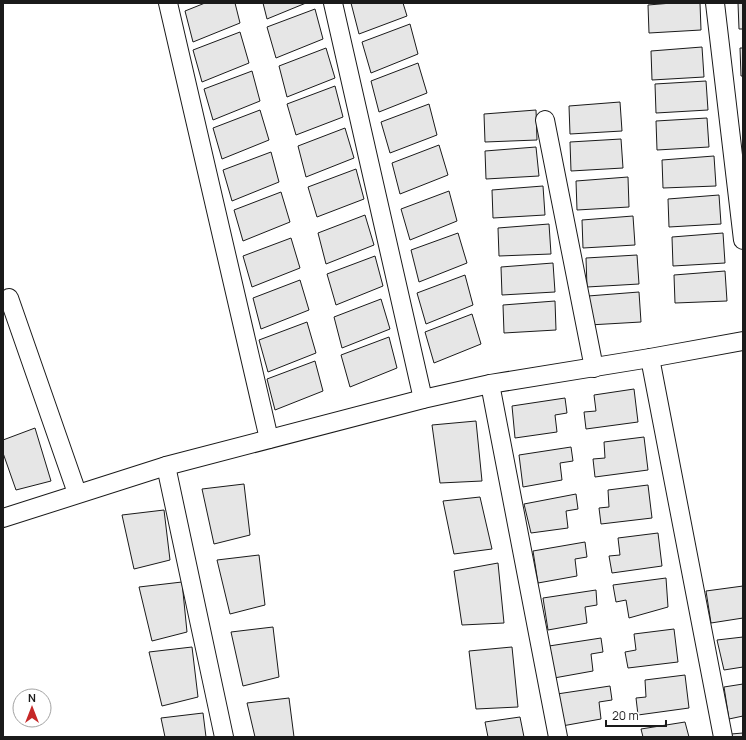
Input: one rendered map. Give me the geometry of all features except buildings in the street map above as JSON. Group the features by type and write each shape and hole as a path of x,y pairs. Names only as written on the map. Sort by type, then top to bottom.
{"street":[{"path":"168,3 269,439"},
{"path":"333,3 423,399"},
{"path":"715,3 743,240"},
{"path":"545,120 594,368"},
{"path":"9,298 77,493"},
{"path":"3,518 77,493 166,466 423,399 490,384 594,368 743,341"},
{"path":"650,358 723,737"},
{"path":"490,384 558,737"},
{"path":"166,466 224,737"}]}
